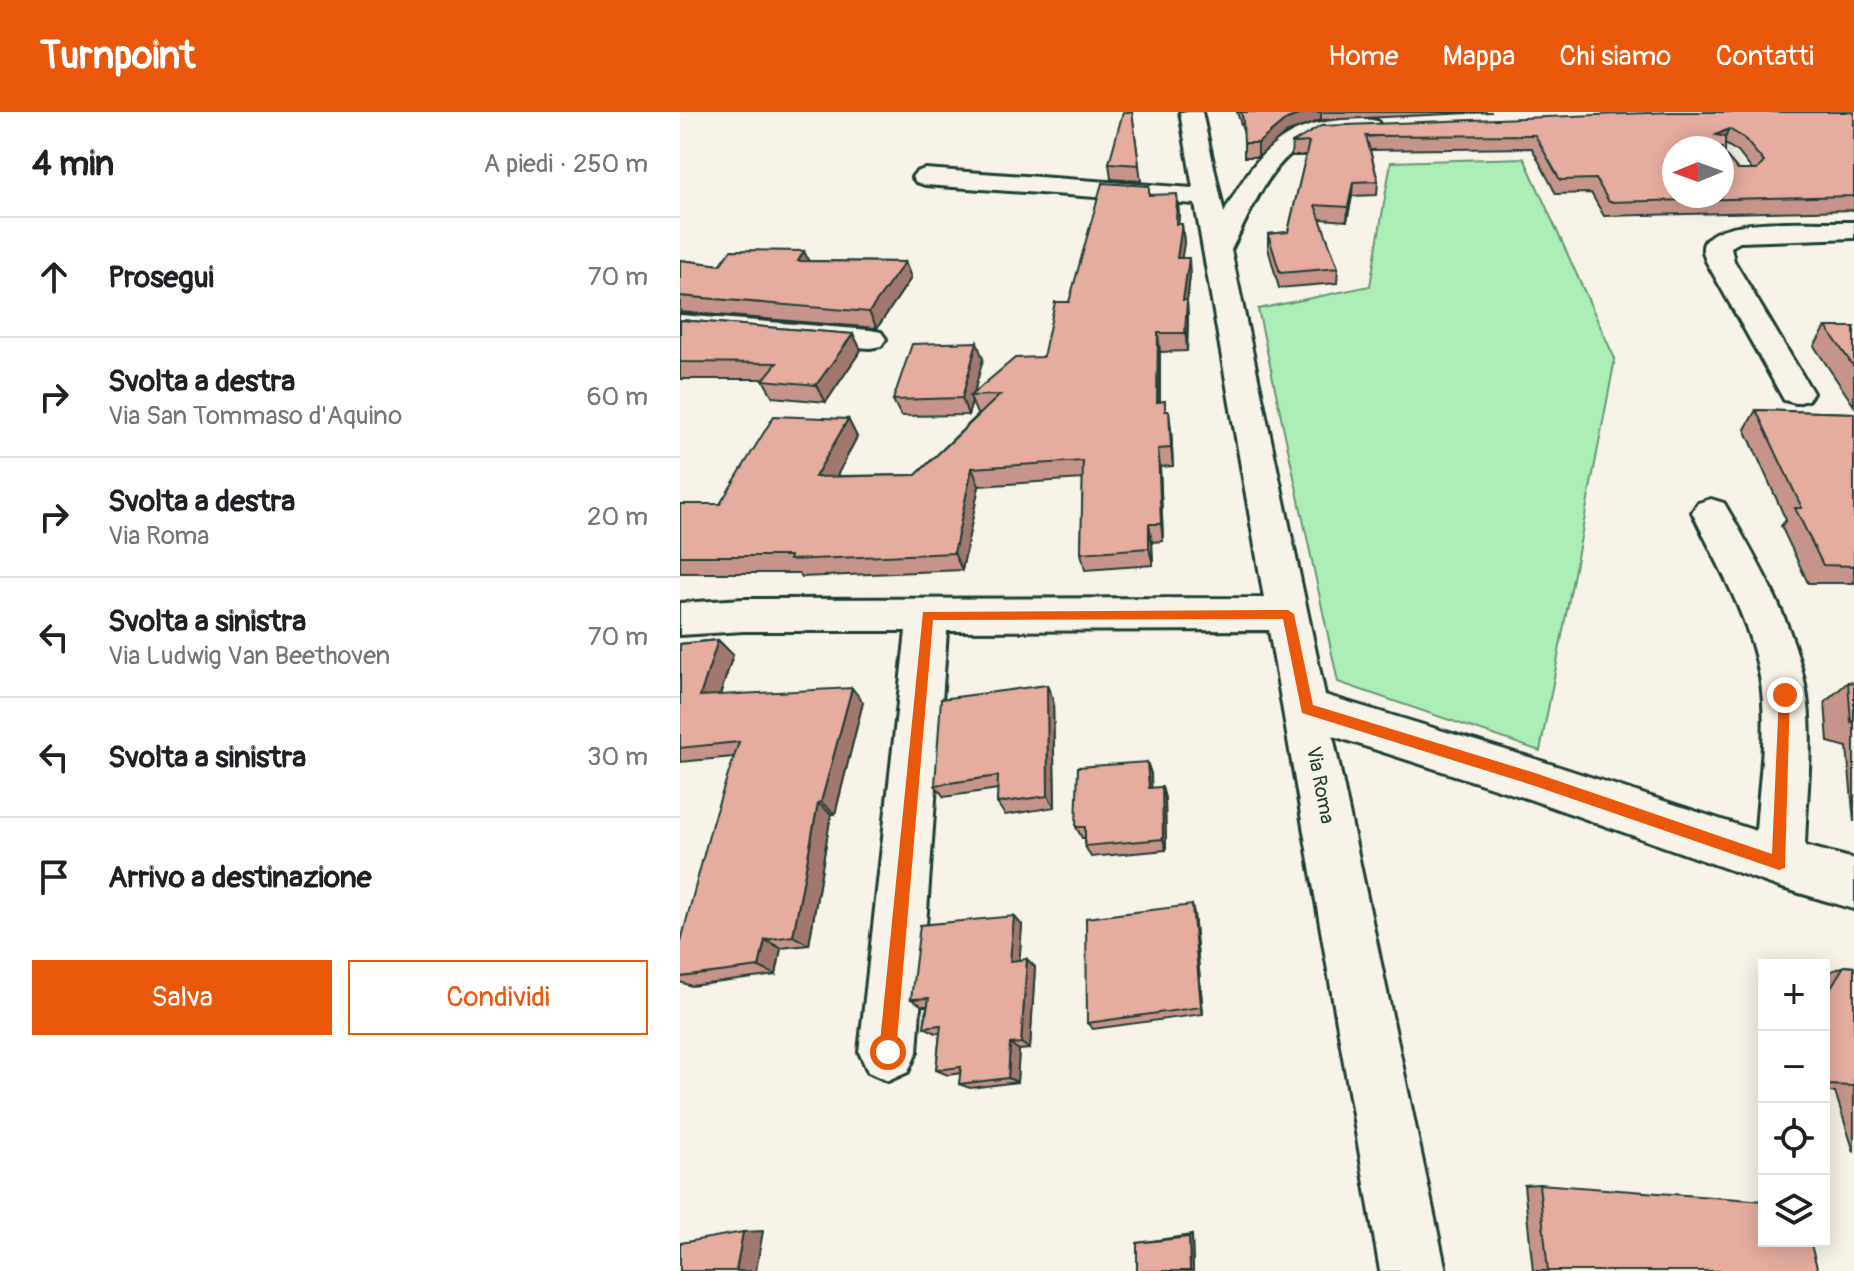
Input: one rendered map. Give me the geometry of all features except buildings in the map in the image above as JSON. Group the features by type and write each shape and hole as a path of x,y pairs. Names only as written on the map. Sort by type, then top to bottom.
{"street":[{"name":"Via Roma","path":"1191,112 1413,1271"},
{"path":"1217,251 1267,165 1285,145 1321,130 1389,125"},
{"path":"925,177 1207,197"},
{"path":"1796,393 1720,261 1718,243 1734,234 1854,230"},
{"path":"680,324 870,339"},
{"path":"1711,512 1765,620 1782,676 1786,709 1779,863"},
{"path":"680,619 744,615 1288,614"},
{"path":"888,1052 928,615"},
{"path":"1307,709 1532,779 1779,863 1854,884"}],"green space":[{"path":"1524,158 1615,359 1540,751 1338,682 1258,309 1370,286 1391,162"}],"route":[{"path":"888,1052 928,615 1288,614 1307,709 1532,779 1779,863 1785,695"}]}
